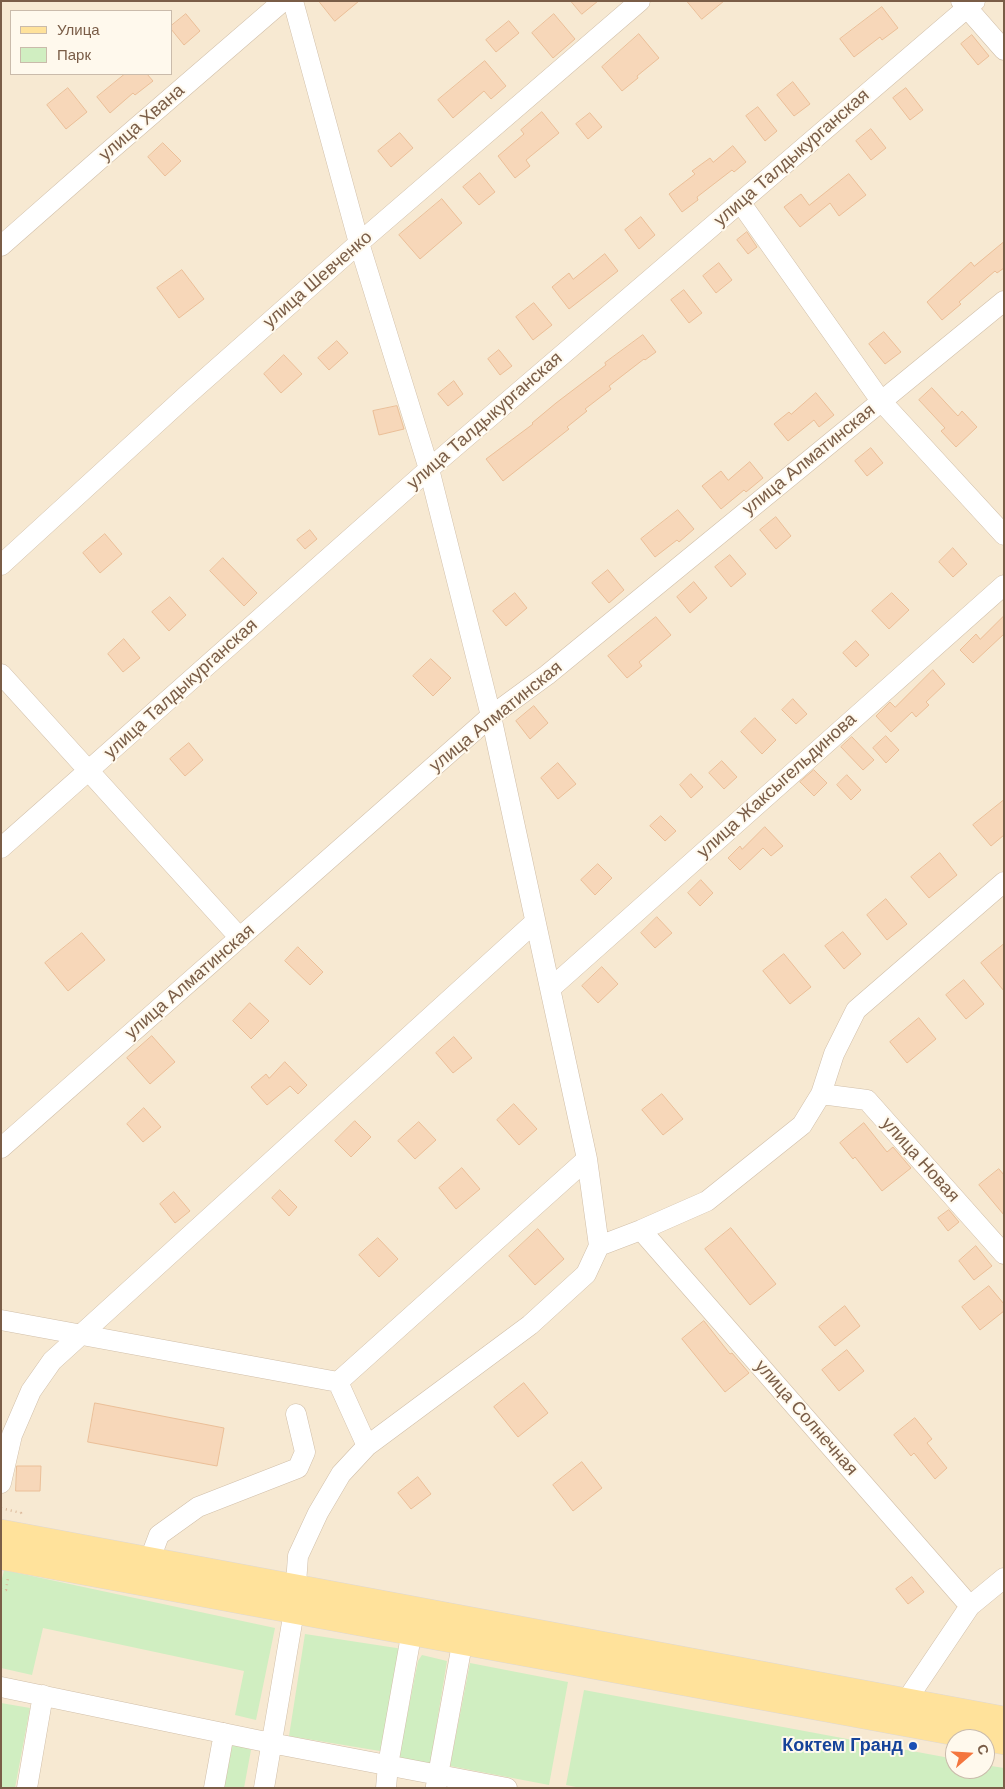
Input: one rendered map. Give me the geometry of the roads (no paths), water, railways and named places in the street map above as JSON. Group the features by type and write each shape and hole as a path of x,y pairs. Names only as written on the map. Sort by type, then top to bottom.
{"main road":[{"path":"1,1532 150,1559 295,1599"},
{"path":"1,1557 295,1599 464,1630 906,1700 1004,1719"},
{"path":"464,1630 1004,1742"}],"street":[{"name":"улица Хвана","path":"1,246 283,1"},
{"path":"264,1788 295,1599 298,1556 318,1513 341,1474 367,1446 530,1325 586,1274 599,1246 587,1159 491,716 430,468 359,243 293,1"},
{"name":"улица Шевченко","path":"1,565 186,396 359,243 640,1"},
{"path":"967,4 1004,50"},
{"name":"улица Талдыкурганская","path":"1,848 430,468 967,4"},
{"path":"740,202 881,401 1004,535"},
{"name":"улица Алматинская","path":"1,1148 491,716 547,675 1004,301"},
{"name":"улица Жаксыгельдинова","path":"551,988 1004,585"},
{"path":"1,674 240,938"},
{"path":"599,1246 642,1230 707,1201 802,1124 822,1094 834,1054 856,1010 1004,882"},
{"path":"1,1482 12,1435 31,1391 52,1361 535,922"},
{"name":"улица Новая","path":"822,1094 867,1100 1003,1252"},
{"path":"338,1382 587,1159"},
{"name":"улица Солнечная","path":"642,1230 970,1606"},
{"path":"1,1320 338,1382"},
{"path":"338,1382 367,1446"},
{"path":"150,1559 159,1534 198,1507 298,1468 305,1452 296,1414"},
{"path":"906,1700 970,1606 1004,1578"},
{"path":"386,1788 388,1765 413,1621"},
{"path":"437,1781 464,1630"},
{"path":"1,1687 271,1743 388,1765 437,1781 507,1788"},
{"path":"27,1788 43,1695"},
{"path":"214,1788 224,1733"}],"place":[{"name":"Коктем Гранд","path":"913,1746"}]}
